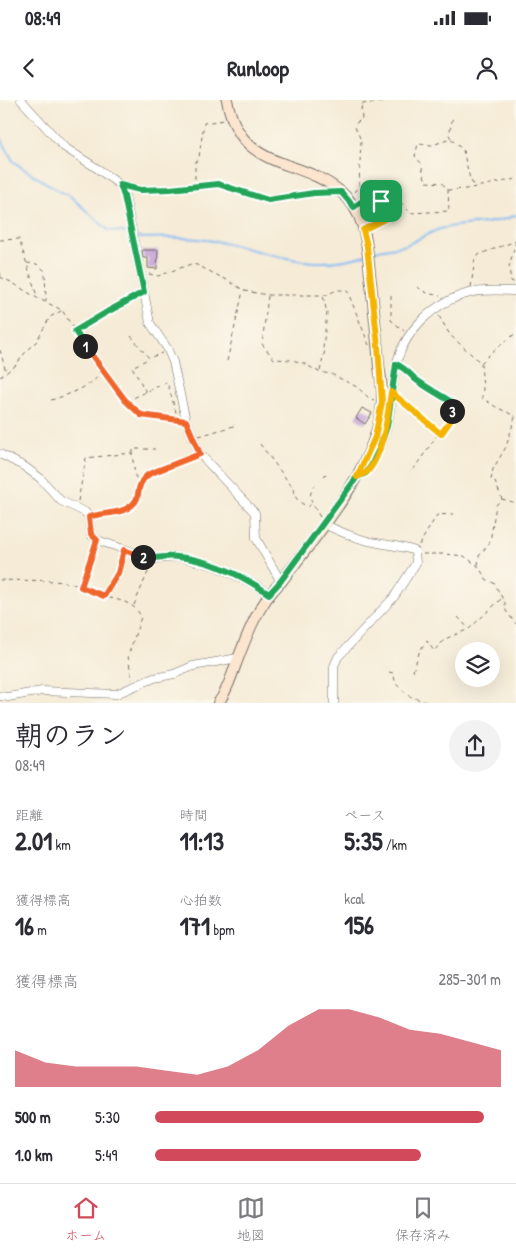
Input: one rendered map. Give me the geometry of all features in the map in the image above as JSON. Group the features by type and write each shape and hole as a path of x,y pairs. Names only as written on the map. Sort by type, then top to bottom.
{"street":[{"path":"21,100 64,147 120,185 124,196 150,323 168,350 186,421 200,454 256,513 256,538 280,582"},
{"path":"218,703 228,684 253,621 269,594 324,524 357,477 375,437 382,402 367,246 361,219 354,207 341,192 325,181 263,156 251,147 240,136 232,118 228,100"},
{"path":"357,477 366,473 380,447 387,426 396,364 409,334 435,309 446,302 471,292 516,291"},
{"path":"0,454 40,478 61,501 85,512 89,517 91,534 97,540 153,559 179,557 215,566 256,585 269,594"},
{"path":"324,524 370,542 398,546 414,551 416,563 394,597 338,657 334,666 334,703"},
{"path":"0,696 8,697 42,691 99,698 116,694 154,678 180,673 193,666 238,658"}],"path":[{"path":"120,185 140,190 218,184 268,200 314,193 354,192 359,186 360,140 355,127 362,120 361,104 386,102"},
{"path":"453,116 448,135 464,150 470,179 474,186"},
{"path":"196,187 195,163 199,157 204,123 232,118"},
{"path":"354,207 361,202 381,201 388,206 403,204 410,213 448,211 448,190 442,183 426,182 421,163 415,156 418,144 432,145 452,139"},
{"path":"448,190 466,189 516,179"},
{"path":"363,230 390,216 385,209 388,206"},
{"path":"0,240 19,239 37,298"},
{"path":"516,241 509,267 511,281 516,282"},
{"path":"471,292 470,282 475,258 480,254 516,241"},
{"path":"26,263 37,264 45,271 46,302"},
{"path":"141,276 147,274 158,276 191,264 244,290 268,295 323,295 337,290 346,290 351,297 368,345 378,346"},
{"path":"0,272 0,277 62,310 90,355 126,401 141,415 178,420 167,382 126,401"},
{"path":"417,287 427,293 440,296 446,302"},
{"path":"227,361 244,290"},
{"path":"75,331 144,292"},
{"path":"268,295 262,344 274,359 303,363 320,372 338,377 357,387 369,398 382,402"},
{"path":"320,372 325,350 323,348 327,313 323,295"},
{"path":"391,295 391,320 409,334"},
{"path":"435,309 450,335 481,363 484,388 482,398 496,407 516,415 506,447 493,468 491,480 495,482 502,499"},
{"path":"0,377 16,366 28,349 36,342 50,317 62,310"},
{"path":"481,363 516,333"},
{"path":"131,336 148,358"},
{"path":"0,350 6,372"},
{"path":"146,392 132,367 168,350"},
{"path":"396,364 406,369 414,378 450,401 453,417 441,434 439,433 413,470"},
{"path":"51,400 83,388 101,374 102,368"},
{"path":"391,392 439,433"},
{"path":"193,437 237,425"},
{"path":"260,444 293,488 297,501 308,507 312,503"},
{"path":"140,485 135,476 133,449 155,449"},
{"path":"77,509 86,458 132,453 132,455"},
{"path":"89,517 109,514 132,506 142,479 149,474 200,454"},
{"path":"324,524 310,499 314,486 326,474"},
{"path":"502,499 516,503"},
{"path":"478,566 480,564 479,556 490,542 496,505 502,499"},
{"path":"453,514 437,515 414,551 422,554 464,556 478,566 486,580 494,583 506,611 516,624"},
{"path":"81,587 97,540"},
{"path":"104,596 118,573 124,550"},
{"path":"134,606 153,559"},
{"path":"0,580 69,583 134,606 141,616 128,656 133,686"},
{"path":"413,671 420,650 427,641 434,651 445,640 469,629 502,598"},
{"path":"458,617 469,629"},
{"path":"389,672 393,673 396,684 409,696 428,702"}],"building":[{"path":"142,250 158,250 157,269 148,268 148,258 143,258"},
{"path":"362,408 372,413 365,424 356,418"}],"waterway":[{"path":"0,136 13,161 70,196 108,230 129,233"},
{"path":"372,252 406,245 444,228 490,222 516,215"},
{"path":"138,236 142,238 209,240 291,259 309,261 327,262 365,255"}],"route":[{"path":"381,201 361,202 354,207 341,192 314,193 268,200 218,184 140,190 120,185 129,216 144,292 75,331 90,355 125,400 141,415 186,421 200,454 149,474 142,479 136,501 132,506 109,514 89,517 91,534 97,540 81,587 104,596 118,573 124,550 153,559 179,557 215,566 256,585 269,594 324,524 357,477 366,473 371,466 387,426 392,388 396,364 406,369 414,378 450,401 453,417 441,434 439,433 391,392 387,426 380,447 371,466 366,473 357,477 375,437 382,402 367,246 363,230 390,216 385,209 388,206 381,201"}]}
